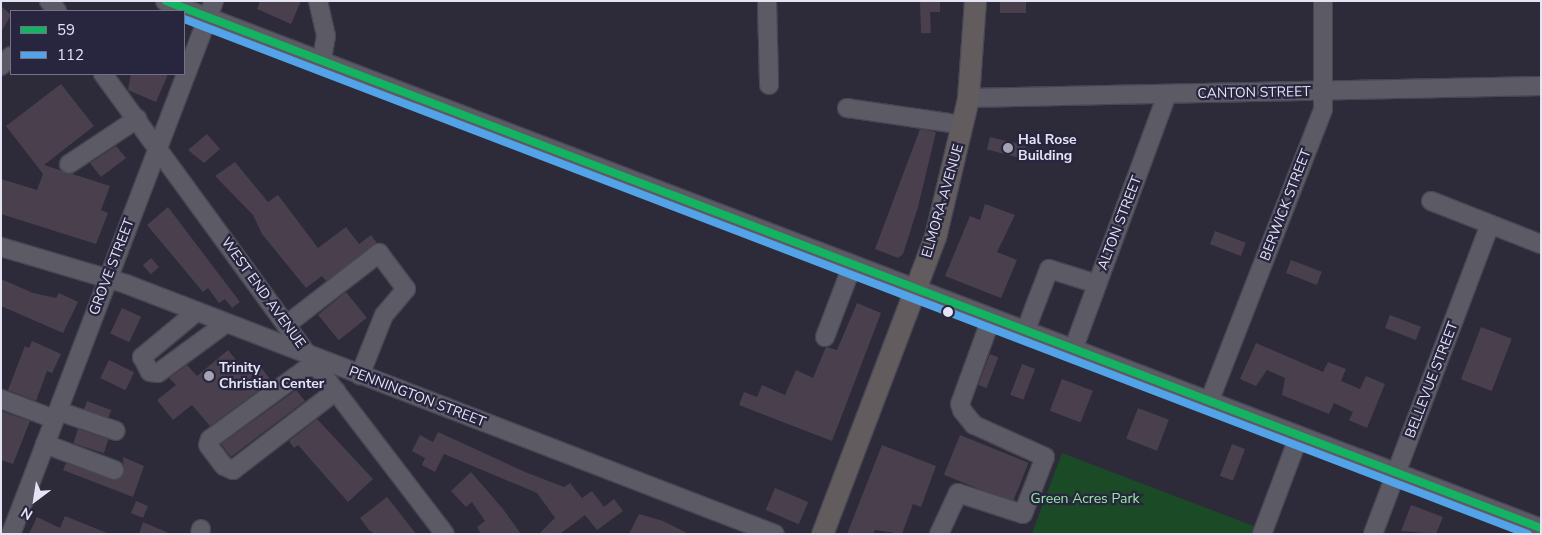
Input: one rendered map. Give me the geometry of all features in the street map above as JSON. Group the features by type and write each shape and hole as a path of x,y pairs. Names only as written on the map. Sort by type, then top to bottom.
{"main road":[{"name":"ELMORA AVENUE","path":"822,534 935,237 968,98 975,1"}],"street":[{"path":"165,1 211,9 321,62 1541,528"},
{"path":"318,1 326,36 321,62"},
{"path":"767,1 769,84"},
{"name":"BERWICK STREET","path":"1209,402 1307,152 1325,92 1324,1"},
{"name":"GROVE STREET","path":"11,534 211,9"},
{"path":"1,66 10,57"},
{"name":"WEST END AVENUE","path":"104,75 311,359 445,534"},
{"name":"CANTON STREET","path":"968,98 1541,86"},
{"name":"ALTON STREET","path":"1073,350 1167,95"},
{"path":"847,108 963,125"},
{"path":"69,164 137,119"},
{"path":"1430,201 1541,244"},
{"name":"BELLEVUE STREET","path":"1373,534 1490,225"},
{"name":"PENNINGTON STREET","path":"1,247 108,278 311,359 360,375 775,534"},
{"path":"286,325 379,253 406,289 384,315 360,375"},
{"path":"825,337 852,266"},
{"path":"1025,332 1049,269 1097,284"},
{"path":"196,313 142,357 150,372 158,373 226,324"},
{"path":"939,534 958,493 1023,514 1046,456 974,425 962,410 960,404 991,319"},
{"path":"311,359 210,439 208,445 224,466 233,470 336,391"},
{"path":"1,399 116,431"},
{"path":"1262,534 1299,436"},
{"path":"45,444 114,470"}],"green space":[{"name":"Green Acres Park","path":"1062,453 1264,530 1263,534 1032,533"}],"building":[{"path":"260,1 301,1 291,24 257,9"},
{"path":"920,1 940,1 940,12 930,12 931,33 921,33"},
{"path":"1000,1 1026,1 1026,13 1000,13"},
{"path":"1,6 10,14 10,17 1,32"},
{"path":"131,75 168,75 156,102 128,90"},
{"path":"61,84 94,126 44,165 110,186 101,210 108,213 96,244 1,214 1,179 37,190 43,174 6,126"},
{"path":"920,129 936,132 918,207 903,254 898,258 875,249"},
{"path":"207,134 220,149 204,163 188,150"},
{"name":"Hal Rose Building","path":"990,137 1026,146 1023,159 987,150"},
{"path":"116,146 126,158 101,177 90,163"},
{"path":"235,162 268,202 278,195 318,248 346,227 359,244 371,235 377,243 326,281 322,276 306,288 262,234 253,215 215,176"},
{"path":"985,204 1015,215 997,252 1017,260 1001,298 945,276 970,216 980,220"},
{"path":"168,207 240,302 232,308 225,299 219,303 208,288 203,292 147,225"},
{"path":"1215,231 1246,243 1241,256 1210,244"},
{"path":"151,258 159,267 151,274 143,265"},
{"path":"1291,260 1322,272 1317,285 1286,273"},
{"path":"1,279 33,293 56,298 59,293 78,302 63,333 1,306"},
{"path":"346,292 367,318 339,340 318,315"},
{"path":"857,303 881,313 832,441 739,405 744,392 757,397 762,385 785,395 796,370 813,378 826,347 837,350"},
{"path":"122,308 141,317 129,342 110,333"},
{"path":"1390,315 1421,327 1416,340 1385,328"},
{"path":"1481,327 1512,339 1492,391 1461,379"},
{"path":"32,341 61,354 52,373 47,371 36,401 8,390 25,346 29,348"},
{"path":"1256,343 1323,372 1328,362 1346,369 1341,381 1360,389 1366,376 1385,384 1367,428 1349,420 1353,412 1334,403 1329,414 1282,395 1285,378 1267,370 1256,386 1240,379"},
{"path":"228,350 246,372 257,363 272,381 210,426 192,405 173,420 157,400 176,385 169,378 187,365 197,376"},
{"path":"990,354 998,357 987,388 978,385"},
{"path":"109,360 134,372 125,390 100,378"},
{"path":"1022,364 1035,369 1023,400 1010,395"},
{"path":"1062,379 1093,391 1081,423 1050,411"},
{"path":"296,390 305,401 231,457 221,444"},
{"path":"87,401 111,410 108,419 84,409"},
{"path":"1138,408 1169,420 1157,451 1126,439"},
{"path":"1,411 30,421 13,464 1,460"},
{"path":"317,419 373,479 348,502 298,445 294,448 289,441"},
{"path":"78,429 108,439 104,453 73,443"},
{"path":"438,432 525,472 564,487 570,483 582,498 592,491 604,507 614,499 623,511 597,530 585,515 560,534 539,534 555,518 537,493 444,454 435,472 422,465 425,458 412,451 420,435 433,442"},
{"path":"960,435 1029,463 1013,503 944,475"},
{"path":"1232,444 1245,449 1233,481 1220,476"},
{"path":"882,445 936,466 921,507 913,504 902,534 875,530 873,534 847,534"},
{"path":"123,457 144,466 133,497 63,470 66,463 116,480 124,473"},
{"path":"471,472 503,509 521,534 481,534 477,527 485,521 472,502 466,507 451,491"},
{"path":"775,488 808,502 799,524 766,510"},
{"path":"387,497 416,534 375,534 369,530 360,518"},
{"path":"136,501 148,506 143,518 131,513"},
{"path":"1411,505 1443,517 1436,534 1401,531"},
{"path":"639,514 663,521 689,534 629,534"},
{"path":"65,516 107,534 29,534 37,517 60,528"},
{"path":"143,522 171,534 139,534"}],"transit line":[{"name":"59","path":"166,1 1541,528"},
{"name":"112","path":"185,19 1528,534"}],"place":[{"name":"Hal Rose Building","path":"1008,148"},
{"name":"Trinity Christian Center","path":"209,376"}]}
